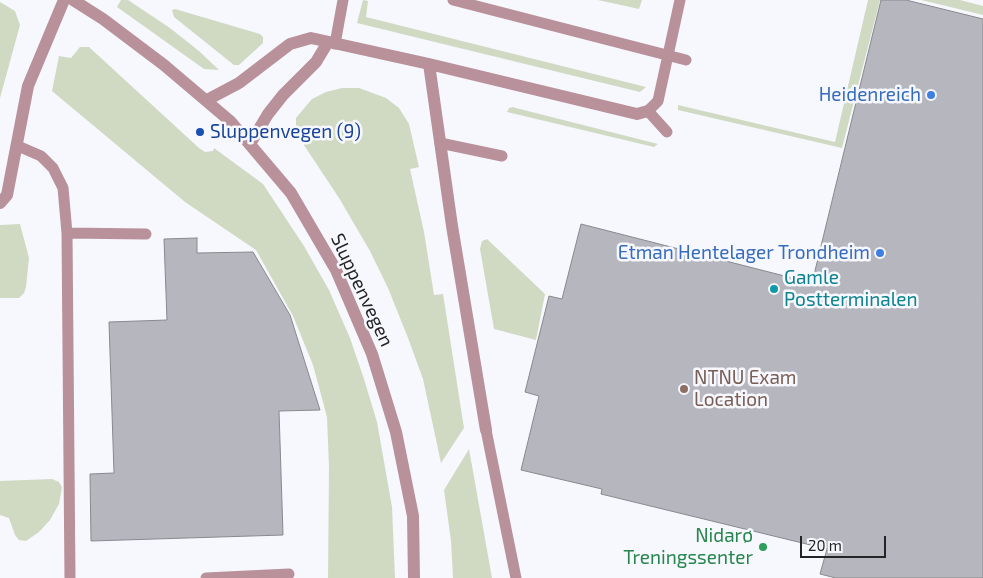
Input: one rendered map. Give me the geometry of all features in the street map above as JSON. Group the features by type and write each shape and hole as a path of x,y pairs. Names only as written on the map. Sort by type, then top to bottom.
{"street":[{"path":"0,203 8,195 28,86 64,0"},
{"name":"Sluppenvegen","path":"73,0 103,19 207,100 230,121 291,193 336,270 372,354 396,432 413,516 414,578"},
{"path":"207,100 239,83 290,44 311,38 637,114 648,111"},
{"path":"250,144 278,101 332,43"},
{"path":"429,64 452,226 486,430"}],"lane":[{"path":"332,43 343,0"},
{"path":"453,0 686,60"},
{"path":"667,132 648,111 658,101 680,0"},
{"path":"440,143 502,156"},
{"path":"18,146 41,156 53,168 63,188 67,233 70,578"},
{"path":"67,233 146,234"},
{"path":"486,430 516,578"},
{"path":"206,578 289,574"}],"green space":[{"path":"121,0 128,0 170,28 219,70 204,69 117,7"},
{"path":"363,0 368,1 366,17 646,87 640,92 357,23"},
{"path":"598,0 642,0 639,9"},
{"path":"868,0 880,0 842,148 678,110 678,105 835,142"},
{"path":"921,0 960,0 983,6 983,15"},
{"path":"0,2 15,11 20,25 0,98"},
{"path":"175,9 260,34 263,37 263,43 239,65 234,65 174,17 172,10"},
{"path":"80,47 89,47 199,148 205,152 213,151 214,148 263,184 304,246 329,290 350,338 377,422 392,507 395,578 328,578 329,467 327,417 313,365 293,316 256,250 185,202 52,91 59,56 71,58"},
{"path":"342,88 359,88 386,98 399,108 409,124 419,167 410,169 424,232 434,295 443,294 464,428 441,463 423,379 388,288 370,251 339,198 296,133 296,118 312,99 326,92"},
{"path":"513,107 658,144 654,147 507,112 509,108"},
{"path":"20,224 29,258 26,287 24,293 19,298 0,298 0,225"},
{"path":"487,239 545,294 536,340 494,329 480,249 482,241"},
{"path":"469,449 492,578 453,578 451,541 444,490"},
{"path":"52,479 59,482 62,487 59,504 50,520 39,532 26,541 19,540 15,535 9,518 0,515 0,481"}],"building":[{"name":"Gamle Postterminalen","path":"881,0 906,0 983,19 983,578 836,578 820,574 827,549 601,494 602,489 521,470 539,396 525,392 549,296 562,299 581,224 812,283"},
{"path":"197,238 197,253 253,252 290,315 320,410 279,411 283,535 91,541 90,474 114,473 109,322 167,320 164,239"}],"place":[{"name":"Heidenreich","path":"931,95"},
{"name":"Sluppenvegen (9)","path":"200,132"},
{"name":"Etman Hentelager Trondheim","path":"880,253"},
{"name":"Gamle Postterminalen","path":"774,289"},
{"name":"NTNU Exam Location","path":"684,389"},
{"name":"Nidarø Treningssenter","path":"763,547"}]}
